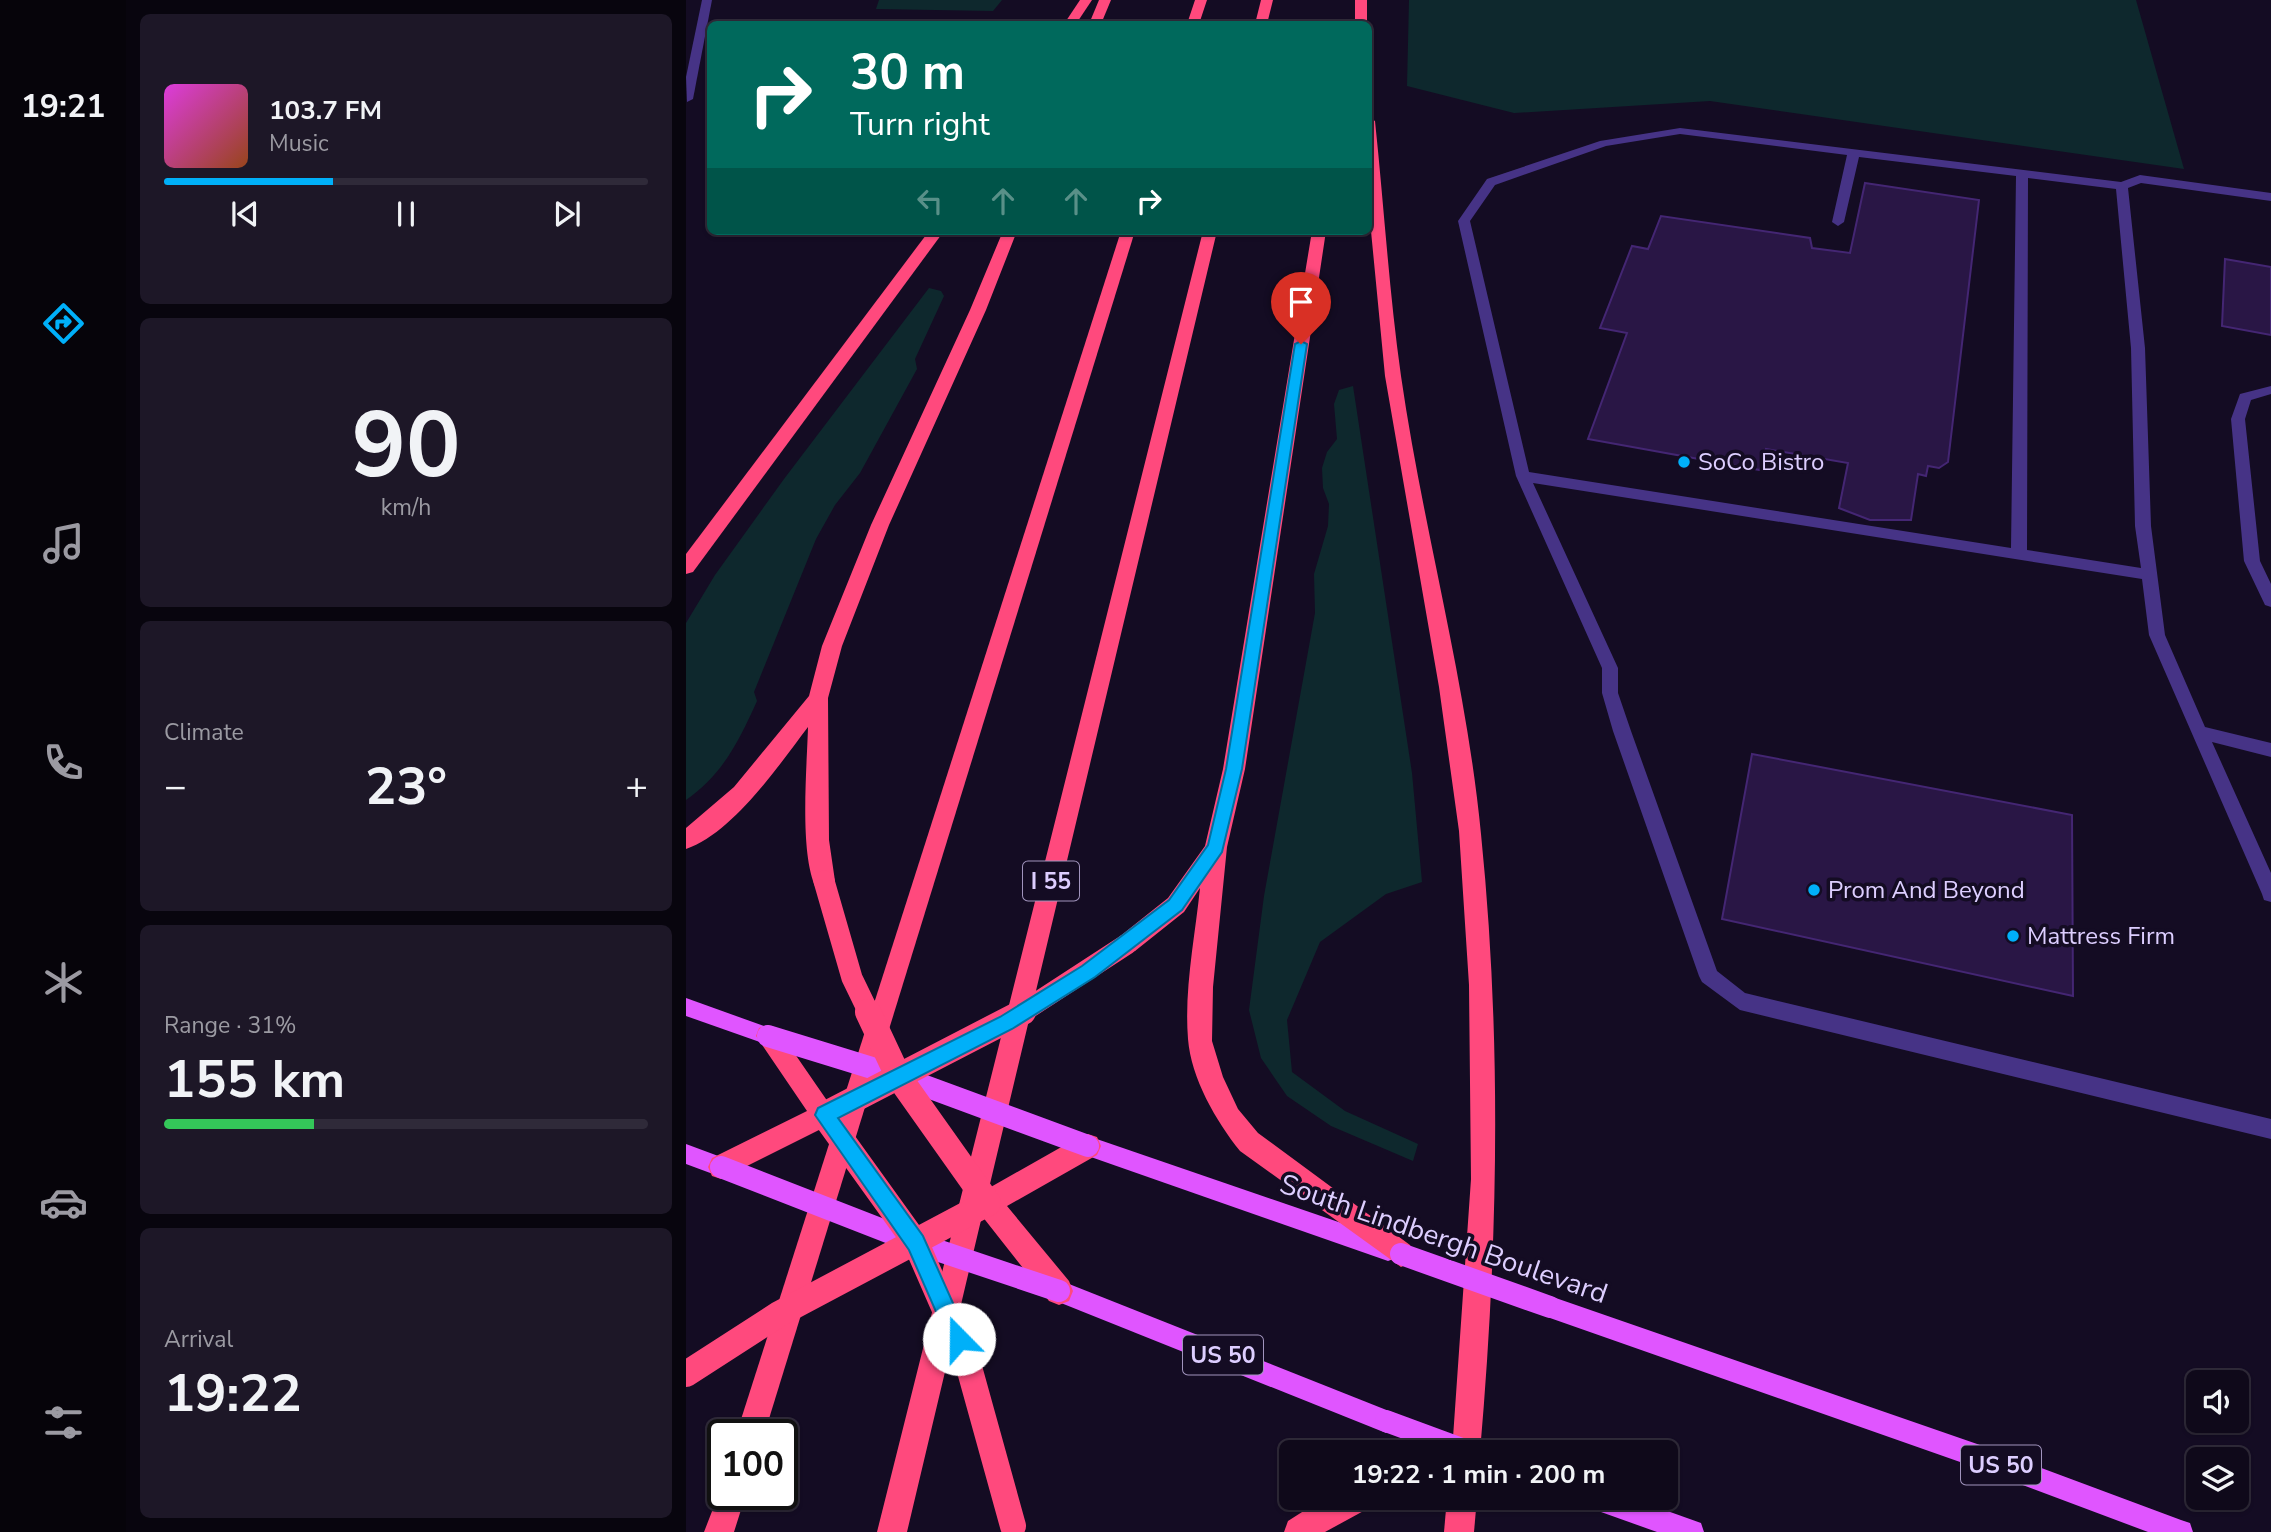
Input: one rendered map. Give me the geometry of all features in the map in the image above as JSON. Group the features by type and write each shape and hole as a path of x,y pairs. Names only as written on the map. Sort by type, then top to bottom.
{"highway":[{"path":"1072,21 1086,0"},
{"path":"1096,21 1105,0"},
{"path":"1194,21 1201,0"},
{"path":"1262,21 1267,0"},
{"path":"1361,0 1361,21"},
{"path":"1372,162 1393,376 1449,687 1470,831 1481,985 1484,1179 1469,1440"},
{"path":"686,567 934,235"},
{"path":"1008,235 978,310 880,526 832,646 818,698 818,840 824,881 852,978 898,1076 988,1203 1059,1291"},
{"path":"755,1419 1127,235"},
{"name":"I 55","path":"892,1532 1209,235"},
{"path":"1318,235 1234,769 1216,847 1201,987 1200,1041 1211,1078 1229,1117 1249,1142 1401,1254"},
{"path":"686,840 706,827 744,794 818,698"},
{"path":"721,1167 1006,1023 1127,944 1175,905 1216,847"},
{"path":"768,1036 916,1243 967,1360 1013,1529"},
{"path":"686,1374 779,1314 916,1243 1087,1146"},
{"path":"719,1532 726,1510"},
{"path":"1299,1532 1331,1510"},
{"path":"1459,1532 1461,1510"}],"main road":[{"name":"South Lindbergh Boulevard","path":"686,1007 768,1036 898,1076 1087,1146 1980,1457 2180,1532"},
{"name":"US 50","path":"686,1154 916,1243 1059,1291 1436,1440"},
{"path":"1630,1510 1692,1532"}],"lane":[{"path":"687,99 707,0"},
{"path":"2271,197 2140,179 2122,186 1680,131 1604,144 1492,182 1464,221 1523,476 1610,668 1610,693 1622,732 1709,976 1740,1001 2271,1129"},
{"path":"1838,222 1853,152"},
{"path":"2019,555 2022,173"},
{"path":"2122,186 2138,348 2143,526 2157,635 2271,894"},
{"path":"2271,390 2245,397 2238,419 2252,561 2271,601"},
{"path":"1523,476 2149,575"},
{"path":"2199,732 2271,750"}],"green space":[{"path":"879,0 1002,0 993,11 876,9"},
{"path":"1409,0 2136,0 2184,169 1710,101 1514,113 1407,86"},
{"path":"929,288 941,291 944,296 915,359 917,369 860,473 835,505 816,539 754,692 757,701 736,743 720,768 686,800 686,623 715,575 784,479"},
{"path":"1353,386 1412,773 1422,882 1386,894 1320,942 1287,1020 1292,1072 1345,1111 1418,1144 1413,1161 1331,1126 1287,1096 1261,1058 1249,1010 1264,896 1315,613 1314,574 1328,526 1329,504 1323,488 1322,468 1327,452 1337,439 1334,404 1339,390"}],"building":[{"path":"1865,183 1979,200 1948,462 1939,468 1928,466 1926,476 1918,474 1911,520 1870,520 1839,508 1848,463 1766,449 1760,470 1588,439 1627,333 1600,328 1632,246 1648,249 1661,216 1810,238 1812,248 1850,253"},
{"path":"2225,259 2271,267 2271,335 2222,326"},
{"path":"1752,754 2072,815 2073,996 1722,919"}],"place":[{"name":"SoCo Bistro","path":"1684,462"},
{"name":"Prom And Beyond","path":"1814,890"},
{"name":"Mattress Firm","path":"2013,936"}],"route":[{"path":"959,1339 916,1243 824,1115 1006,1023 1089,971 1175,905 1216,847 1234,769 1301,344"}]}
